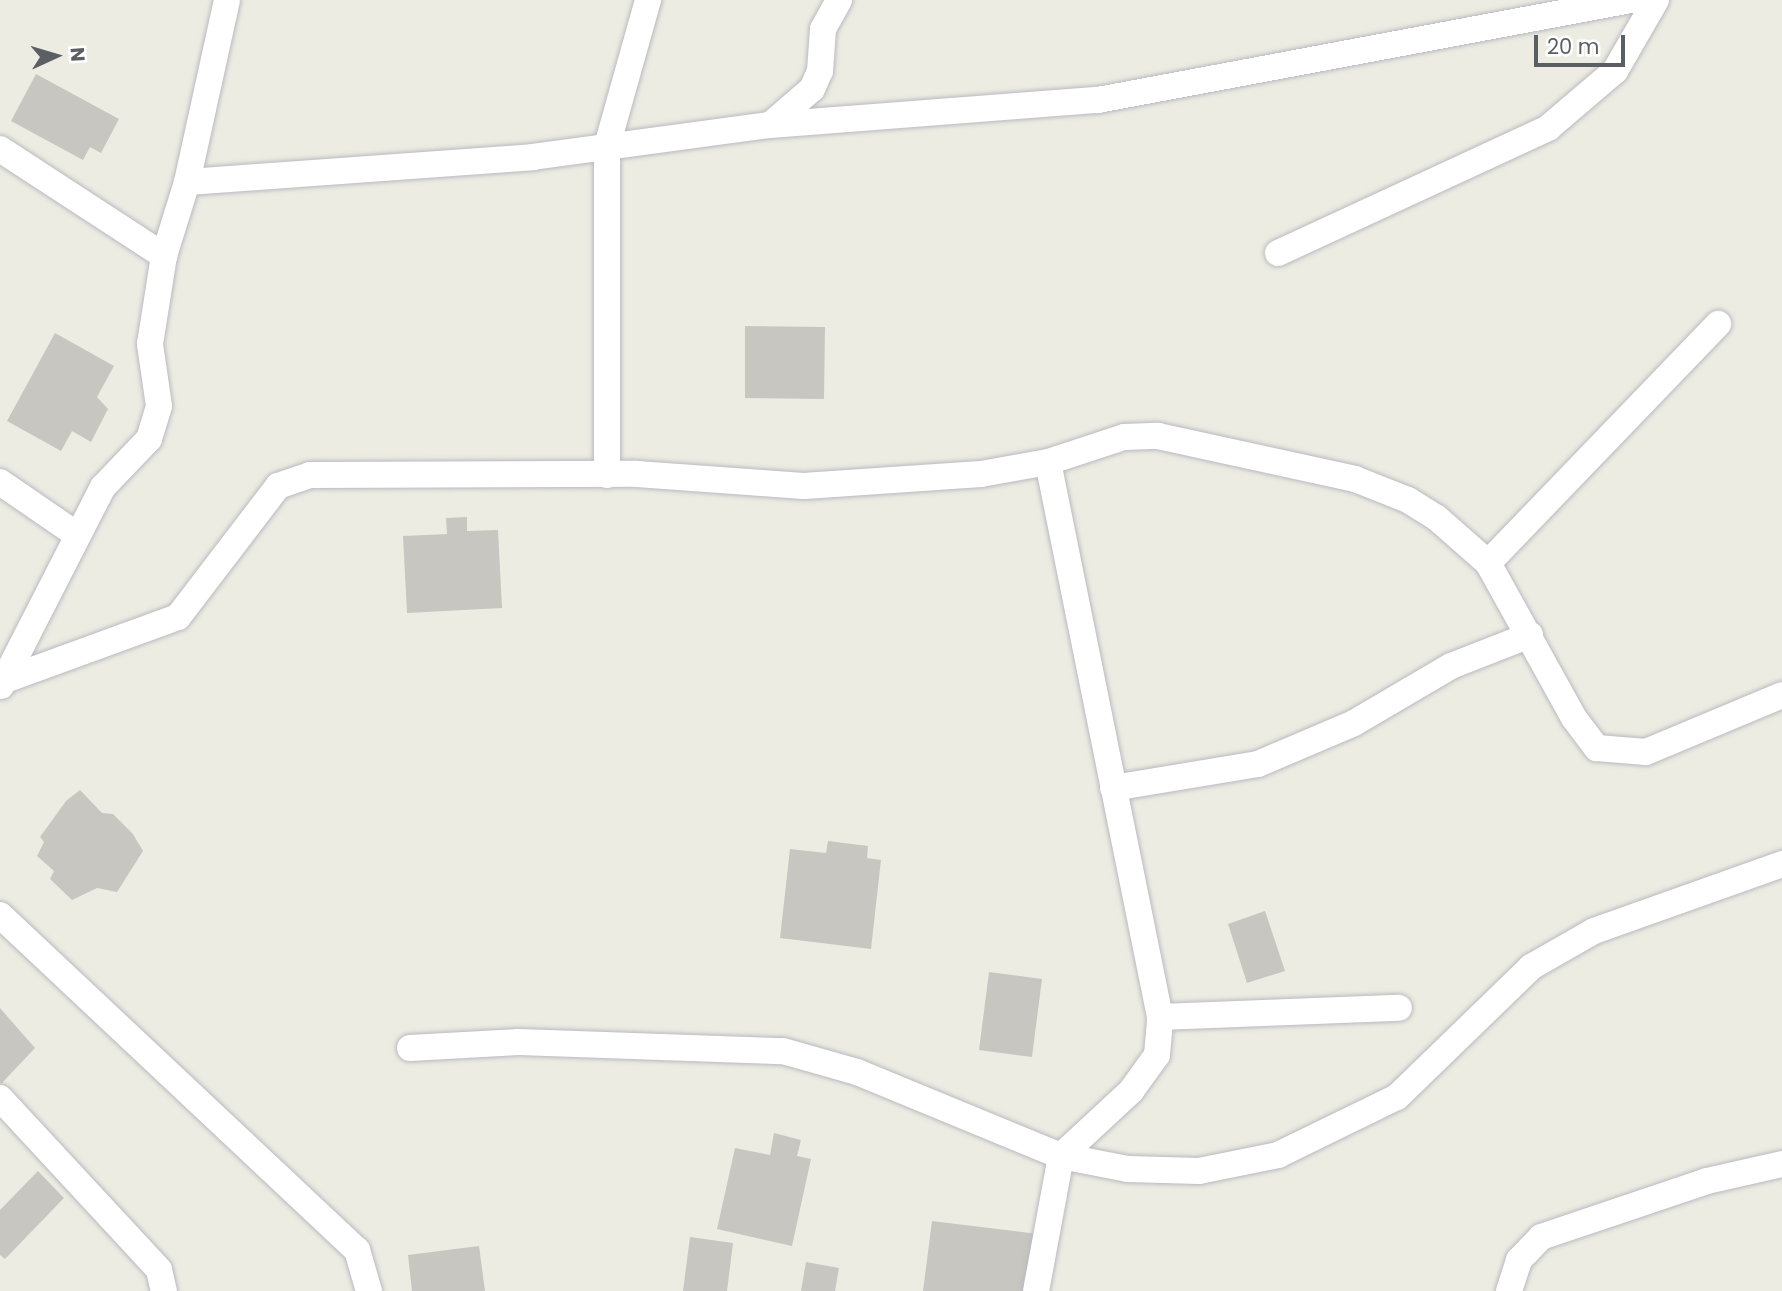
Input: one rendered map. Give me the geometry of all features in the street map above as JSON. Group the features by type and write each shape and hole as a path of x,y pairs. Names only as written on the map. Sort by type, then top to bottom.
{"street":[{"path":"3,684 103,487 149,439 159,406 150,344 164,256 187,182 227,0"},
{"path":"607,475 607,146 648,0"},
{"path":"770,125 812,89 820,71 823,29 839,0"},
{"path":"187,182 533,157 770,125 1098,100 1631,0"},
{"path":"1278,253 1548,128 1615,71 1656,0"},
{"path":"0,149 164,256"},
{"path":"1488,563 1718,324"},
{"path":"3,684 178,617 278,486 310,475 607,475 804,486 981,474 1048,462 1124,437 1192,442 1355,479 1408,500 1437,518 1488,563 1574,718 1597,748 1646,752 1782,695"},
{"path":"1036,1291 1061,1156 1131,1091 1157,1055 1160,1017 1048,462"},
{"path":"0,482 77,535"},
{"path":"1113,788 1258,764 1354,723 1451,666 1530,635"},
{"path":"410,1048 519,1042 783,1051 858,1072 1061,1156 1128,1169 1199,1171 1278,1155 1397,1097 1531,967 1594,932 1782,864"},
{"path":"0,915 357,1250 369,1291"},
{"path":"1160,1017 1399,1008"},
{"path":"0,1098 159,1270 164,1291"},
{"path":"1509,1291 1519,1261 1541,1237 1707,1181 1782,1164"}],"building":[{"path":"36,74 119,119 101,153 90,147 83,160 11,121"},
{"path":"745,326 825,327 824,399 745,398"},
{"path":"55,333 114,366 97,397 108,409 91,442 72,431 61,451 7,421"},
{"path":"467,517 467,531 498,530 502,608 407,613 403,536 447,534 446,518"},
{"path":"80,790 102,813 113,814 133,834 143,851 117,892 97,888 72,900 50,879 54,871 37,856 44,842 40,837 66,801"},
{"path":"828,841 868,846 867,858 881,860 871,949 780,938 790,849 826,853"},
{"path":"1265,911 1285,971 1247,983 1228,924"},
{"path":"989,972 1042,979 1032,1057 979,1050"},
{"path":"0,1008 35,1048 1,1084 0,1082"},
{"path":"774,1133 801,1140 797,1156 811,1159 792,1246 717,1229 735,1148 770,1155"},
{"path":"38,1171 64,1198 5,1259 0,1255 0,1210"},
{"path":"932,1221 1038,1234 1031,1291 923,1291"},
{"path":"690,1237 733,1243 727,1291 683,1291"},
{"path":"479,1246 485,1291 412,1291 408,1255"},
{"path":"806,1262 839,1268 835,1291 801,1291"}]}
